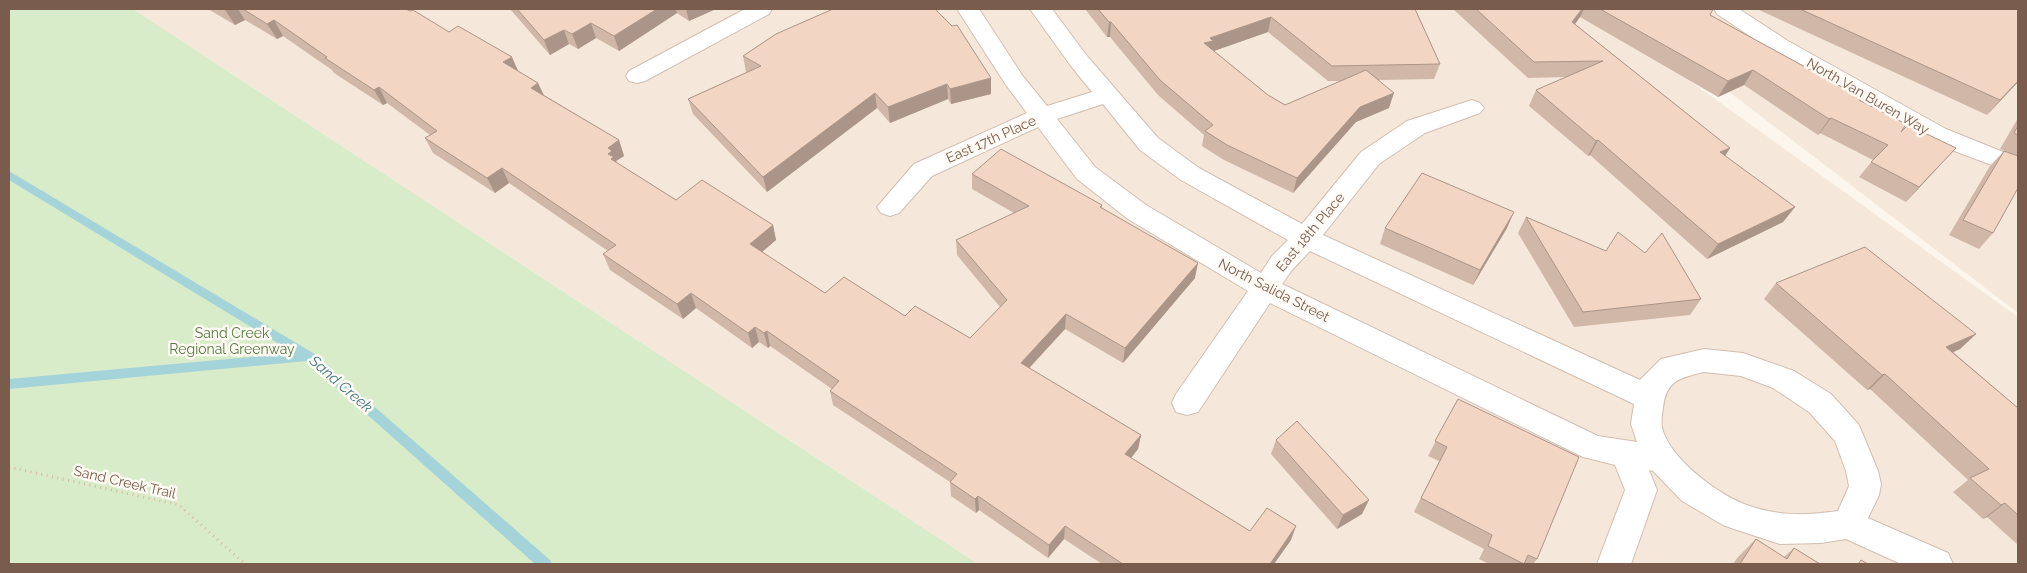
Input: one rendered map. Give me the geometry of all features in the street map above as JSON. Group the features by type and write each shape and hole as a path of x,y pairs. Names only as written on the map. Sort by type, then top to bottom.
{"street":[{"path":"637,76 761,9"},
{"name":"North Salida Street","path":"968,9 1014,80 1086,173 1137,212 1265,288 1594,448 1662,459"},
{"path":"1041,9 1107,96 1148,144 1190,174 1306,238 1646,396"},
{"name":"North Van Buren Way","path":"1725,9 1780,46 1937,135 2018,167"},
{"name":"East 17th Place","path":"890,207 923,170 1042,116 1107,96"},
{"name":"East 18th Place","path":"1187,403 1282,263 1306,238 1370,158 1416,127 1472,108"},
{"path":"1848,524 1865,487 1860,454 1840,421 1807,392 1768,371 1728,361 1690,361 1662,373 1646,396 1646,426 1662,459 1693,491 1734,516 1780,529 1821,528 1848,524 1936,564"},
{"path":"1614,564 1640,490 1626,453"}],"path":[{"name":"Sand Creek Trail","path":"9,466 179,505 245,564"}],"shaded area":[{"path":"133,9 1590,9 2018,317 2018,564 978,564"},
{"path":"1621,9 2018,9 2018,313"}],"green space":[{"name":"Sand Creek Regional Greenway","path":"9,9 133,9 978,564 9,564"}],"building":[{"path":"243,9 406,9 413,10 449,32 458,26 512,57 503,62 538,83 531,88 619,140 608,148 612,151 608,154 614,157 611,159 676,200 702,180 773,225 750,244 825,293 844,277 905,316 915,306 970,338 1007,300 956,240 1029,206 972,174 1001,149 1102,205 1100,207 1198,263 1125,348 1066,314 1021,363 1141,435 1125,454 1250,531 1267,508 1296,526 1270,564 1123,564 1065,526 1049,545 978,496 975,499 950,482 957,474 830,391 839,381 767,331 764,333 755,327 748,333 691,293 677,304 603,254 616,245 502,168 487,178 425,138 437,131 379,87 374,90 325,58 327,57 274,20 267,24"},
{"path":"517,9 657,9 614,36 591,23 572,34 564,30 544,40"},
{"path":"833,9 935,9 952,26 957,25 991,78 950,89 947,84 888,107 875,93 763,177 688,99 761,66 743,56 776,34"},
{"path":"1098,9 1415,9 1440,64 1332,66 1271,17 1210,38 1213,41 1204,43 1268,95 1285,105 1366,70 1394,93 1360,107 1297,178 1227,145 1205,131 1213,125 1160,80"},
{"path":"1476,9 1582,9 1572,22 1730,148 1720,152 1795,207 1718,244 1598,140 1596,141 1536,90 1603,61 1534,62"},
{"path":"1600,9 1713,9 1710,15 1862,98 1859,100 1906,124 1901,132 1908,125 1956,148 1919,187 1871,162 1888,145 1831,118 1829,119 1753,70 1728,81"},
{"path":"1800,9 2018,9 2018,81 2000,100"},
{"path":"2018,126 2018,135 2014,133"},
{"path":"2004,151 2018,156 2018,188 1993,233 1963,220"},
{"path":"1422,173 1514,212 1480,270 1385,228"},
{"path":"1526,217 1606,251 1618,232 1645,253 1662,233 1701,299 1583,312"},
{"path":"1865,247 1976,334 1946,347 2018,408 2018,515 2005,503 2001,505 1970,478 1989,469 1885,374 1882,375 1776,283"},
{"path":"1458,399 1579,457 1537,559 1528,555 1524,564 1488,546 1492,535 1421,498 1447,447 1435,441"},
{"path":"1297,421 1369,500 1343,515 1276,440"},
{"path":"1756,539 1787,559 1794,548 1820,564 1740,564"},
{"path":"1861,560 1868,564 1858,564"}],"waterway":[{"name":"Sand Creek","path":"9,175 309,356"},
{"path":"9,384 309,356"},
{"name":"Sand Creek","path":"309,356 545,564"}]}
